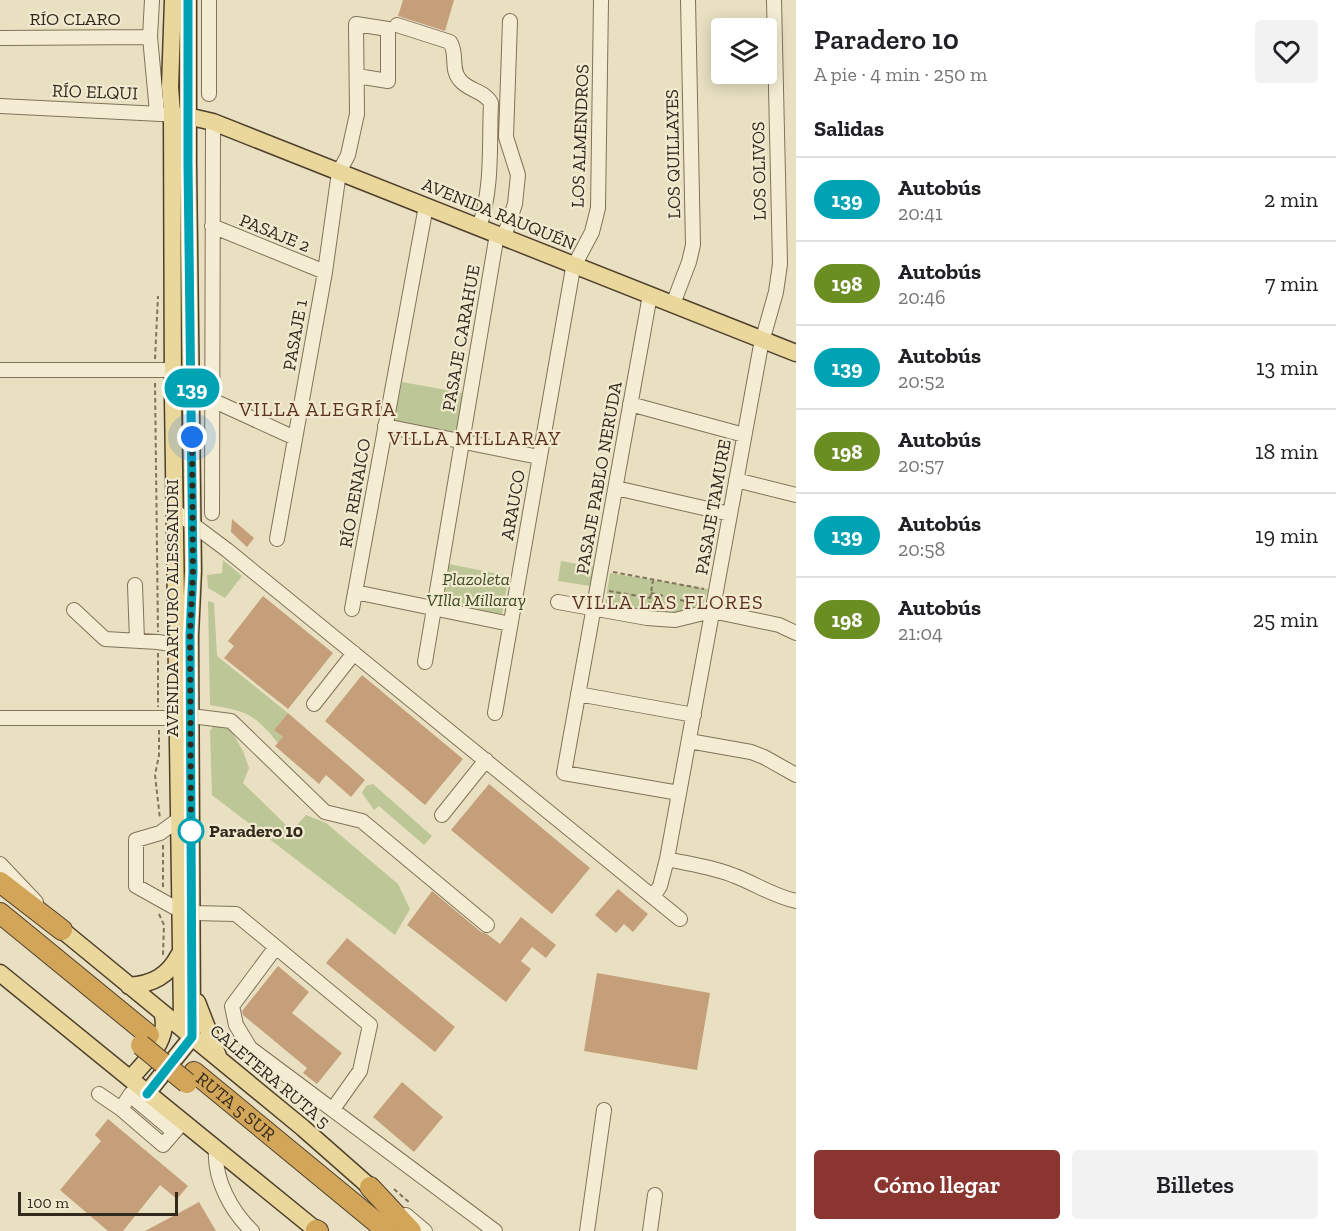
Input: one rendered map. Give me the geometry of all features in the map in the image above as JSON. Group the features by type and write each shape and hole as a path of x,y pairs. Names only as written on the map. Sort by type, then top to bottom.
{"highway":[{"path":"0,882 62,930"},
{"name":"RUTA 5 SUR","path":"0,913 145,1040"},
{"name":"RUTA 5 SUR","path":"0,930 145,1040 387,1231"},
{"name":"RUTA 5 SUR","path":"191,1077 366,1231"},
{"path":"370,1186 411,1231"}],"main road":[{"name":"AVENIDA ARTURO ALESSANDRI","path":"172,0 170,87 193,524 190,635 178,820 193,987 187,1033"},
{"name":"AVENIDA ARTURO ALESSANDRI","path":"187,1033 171,956 185,912 184,717 176,645 172,114 188,0"},
{"name":"AVENIDA RAUQUÉN","path":"172,114 213,122 796,352"},
{"name":"CALETERA RUTA 5","path":"62,930 219,1058 370,1186"},
{"path":"129,986 151,983 159,979 175,963 171,956"},
{"path":"0,973 178,1128 216,1150 318,1231"},
{"path":"193,987 203,1020 219,1058"},
{"path":"139,1093 162,1038 165,1026 162,1012"},
{"path":"139,1093 187,1033"}],"street":[{"name":"AVENIDA ARTURO ALESSANDRI","path":"152,0 150,37 172,114"},
{"path":"209,0 209,94"},
{"name":"LOS ALMENDROS","path":"574,266 592,232 598,208 601,0"},
{"name":"LOS QUILLAYES","path":"673,304 693,245 688,0"},
{"name":"LOS OLIVOS","path":"762,339 776,292 780,264 774,0"},
{"name":"PASAJE CARAHUE","path":"426,662 462,442 500,236 515,204 518,175 506,137 510,21"},
{"path":"398,25 450,42 454,48 455,71 460,81 488,97 491,103 485,212 479,227"},
{"name":"RÍO CLARO","path":"0,38 150,37"},
{"name":"PASAJE 1","path":"277,539 325,272 339,172 348,156 357,114 357,76"},
{"name":"RÍO ELQUI","path":"0,106 172,114"},
{"path":"212,513 213,122"},
{"name":"RÍO RENAICO","path":"352,609 426,206"},
{"name":"PASAJE 2","path":"213,226 325,272"},
{"name":"ARAUCO","path":"495,713 574,266"},
{"name":"PASAJE PABLO NERUDA","path":"650,295 564,773 679,793"},
{"name":"PASAJE TAMURE","path":"653,897 660,886 667,859 762,339"},
{"path":"0,370 173,370"},
{"path":"212,400 296,438"},
{"path":"630,404 744,435"},
{"path":"385,426 539,457"},
{"path":"736,480 796,495"},
{"path":"616,488 730,514"},
{"path":"175,512 354,653 680,919"},
{"path":"135,585 137,640"},
{"path":"355,592 510,624"},
{"path":"558,602 647,618 675,620 712,611 779,625 796,633"},
{"path":"74,610 105,639 176,645"},
{"path":"314,704 354,653"},
{"path":"578,694 694,715"},
{"path":"0,718 184,717 231,721 325,812 362,822 487,925"},
{"path":"689,741 764,757 796,775"},
{"path":"442,815 486,760"},
{"path":"178,820 160,833 136,840 136,886 185,912 236,914 370,1025 360,1071 333,1109"},
{"path":"667,859 736,876 768,893 796,901"},
{"path":"0,864 62,930"},
{"path":"276,946 232,1006 236,1025 250,1048 495,1231"},
{"path":"121,1109 139,1093"},
{"path":"99,1094 121,1109 163,1145 178,1128"},
{"path":"587,1231 604,1110"},
{"path":"216,1150 222,1185 238,1215 252,1231"},
{"name":"CALETERA RUTA 5","path":"370,1186 425,1231"},
{"path":"650,1231 655,1195"}],"path":[{"path":"601,570 716,591"},
{"path":"647,618 653,580"},
{"path":"598,589 650,598"},
{"path":"651,593 690,601 712,611"},
{"path":"156,718 160,736 155,775 156,794 159,801 160,833 164,850 164,886 159,889 158,898 160,918 164,925 171,956"}],"green space":[{"path":"402,382 463,393 456,435 394,421"},
{"path":"223,560 242,576 225,598 208,588 207,575 222,573"},
{"path":"561,561 594,567 590,586 558,581"},
{"name":"Plazoleta VIlla Millaray","path":"449,564 509,576 502,614 442,603"},
{"path":"610,573 708,589 697,613 680,619 604,610"},
{"path":"208,601 214,603 217,656 288,713 274,730 283,737 278,743 249,715 233,709 210,705"},
{"path":"214,725 229,727 243,751 249,768 243,783 285,824 295,827 306,815 326,823 398,884 410,909 395,935 212,795 210,731"},
{"path":"373,784 432,836 424,845 379,806 374,810 362,793 366,786"}],"building":[{"path":"403,0 454,0 445,31 398,16"},
{"path":"232,519 254,538 247,547 231,532"},
{"path":"263,596 333,653 288,709 224,658 234,646 228,641"},
{"path":"362,675 463,759 425,805 325,721"},
{"path":"288,713 365,780 351,797 326,775 319,784 275,746 283,737 274,730"},
{"path":"489,784 590,868 552,914 451,830"},
{"path":"618,889 648,914 633,932 624,924 616,933 595,915"},
{"path":"432,891 481,932 500,944 521,917 556,945 546,958 532,947 521,961 531,969 506,1002 407,925"},
{"path":"347,938 455,1027 435,1052 326,963"},
{"path":"278,966 309,992 292,1013 342,1053 317,1084 303,1073 307,1068 243,1015 242,1011"},
{"path":"597,973 710,993 697,1070 584,1051"},
{"path":"402,1082 443,1117 414,1152 373,1117"},
{"path":"108,1119 188,1186 177,1199 160,1185 123,1231 108,1231 60,1190 101,1141 95,1135"},
{"path":"199,1202 216,1231 145,1231 177,1214"}],"bus line":[{"name":"139","path":"147,1094 192,1037 190,612 193,571 188,0"}],"place":[{"name":"Paradero 10","path":"191,831"}],"district":[{"name":"VILLA ALEGRÍA","path":"318,409"},
{"name":"VILLA MILLARAY","path":"475,438"},
{"name":"VILLA LAS FLORES","path":"668,602"}],"route":[{"path":"191,831 192,437"}]}
